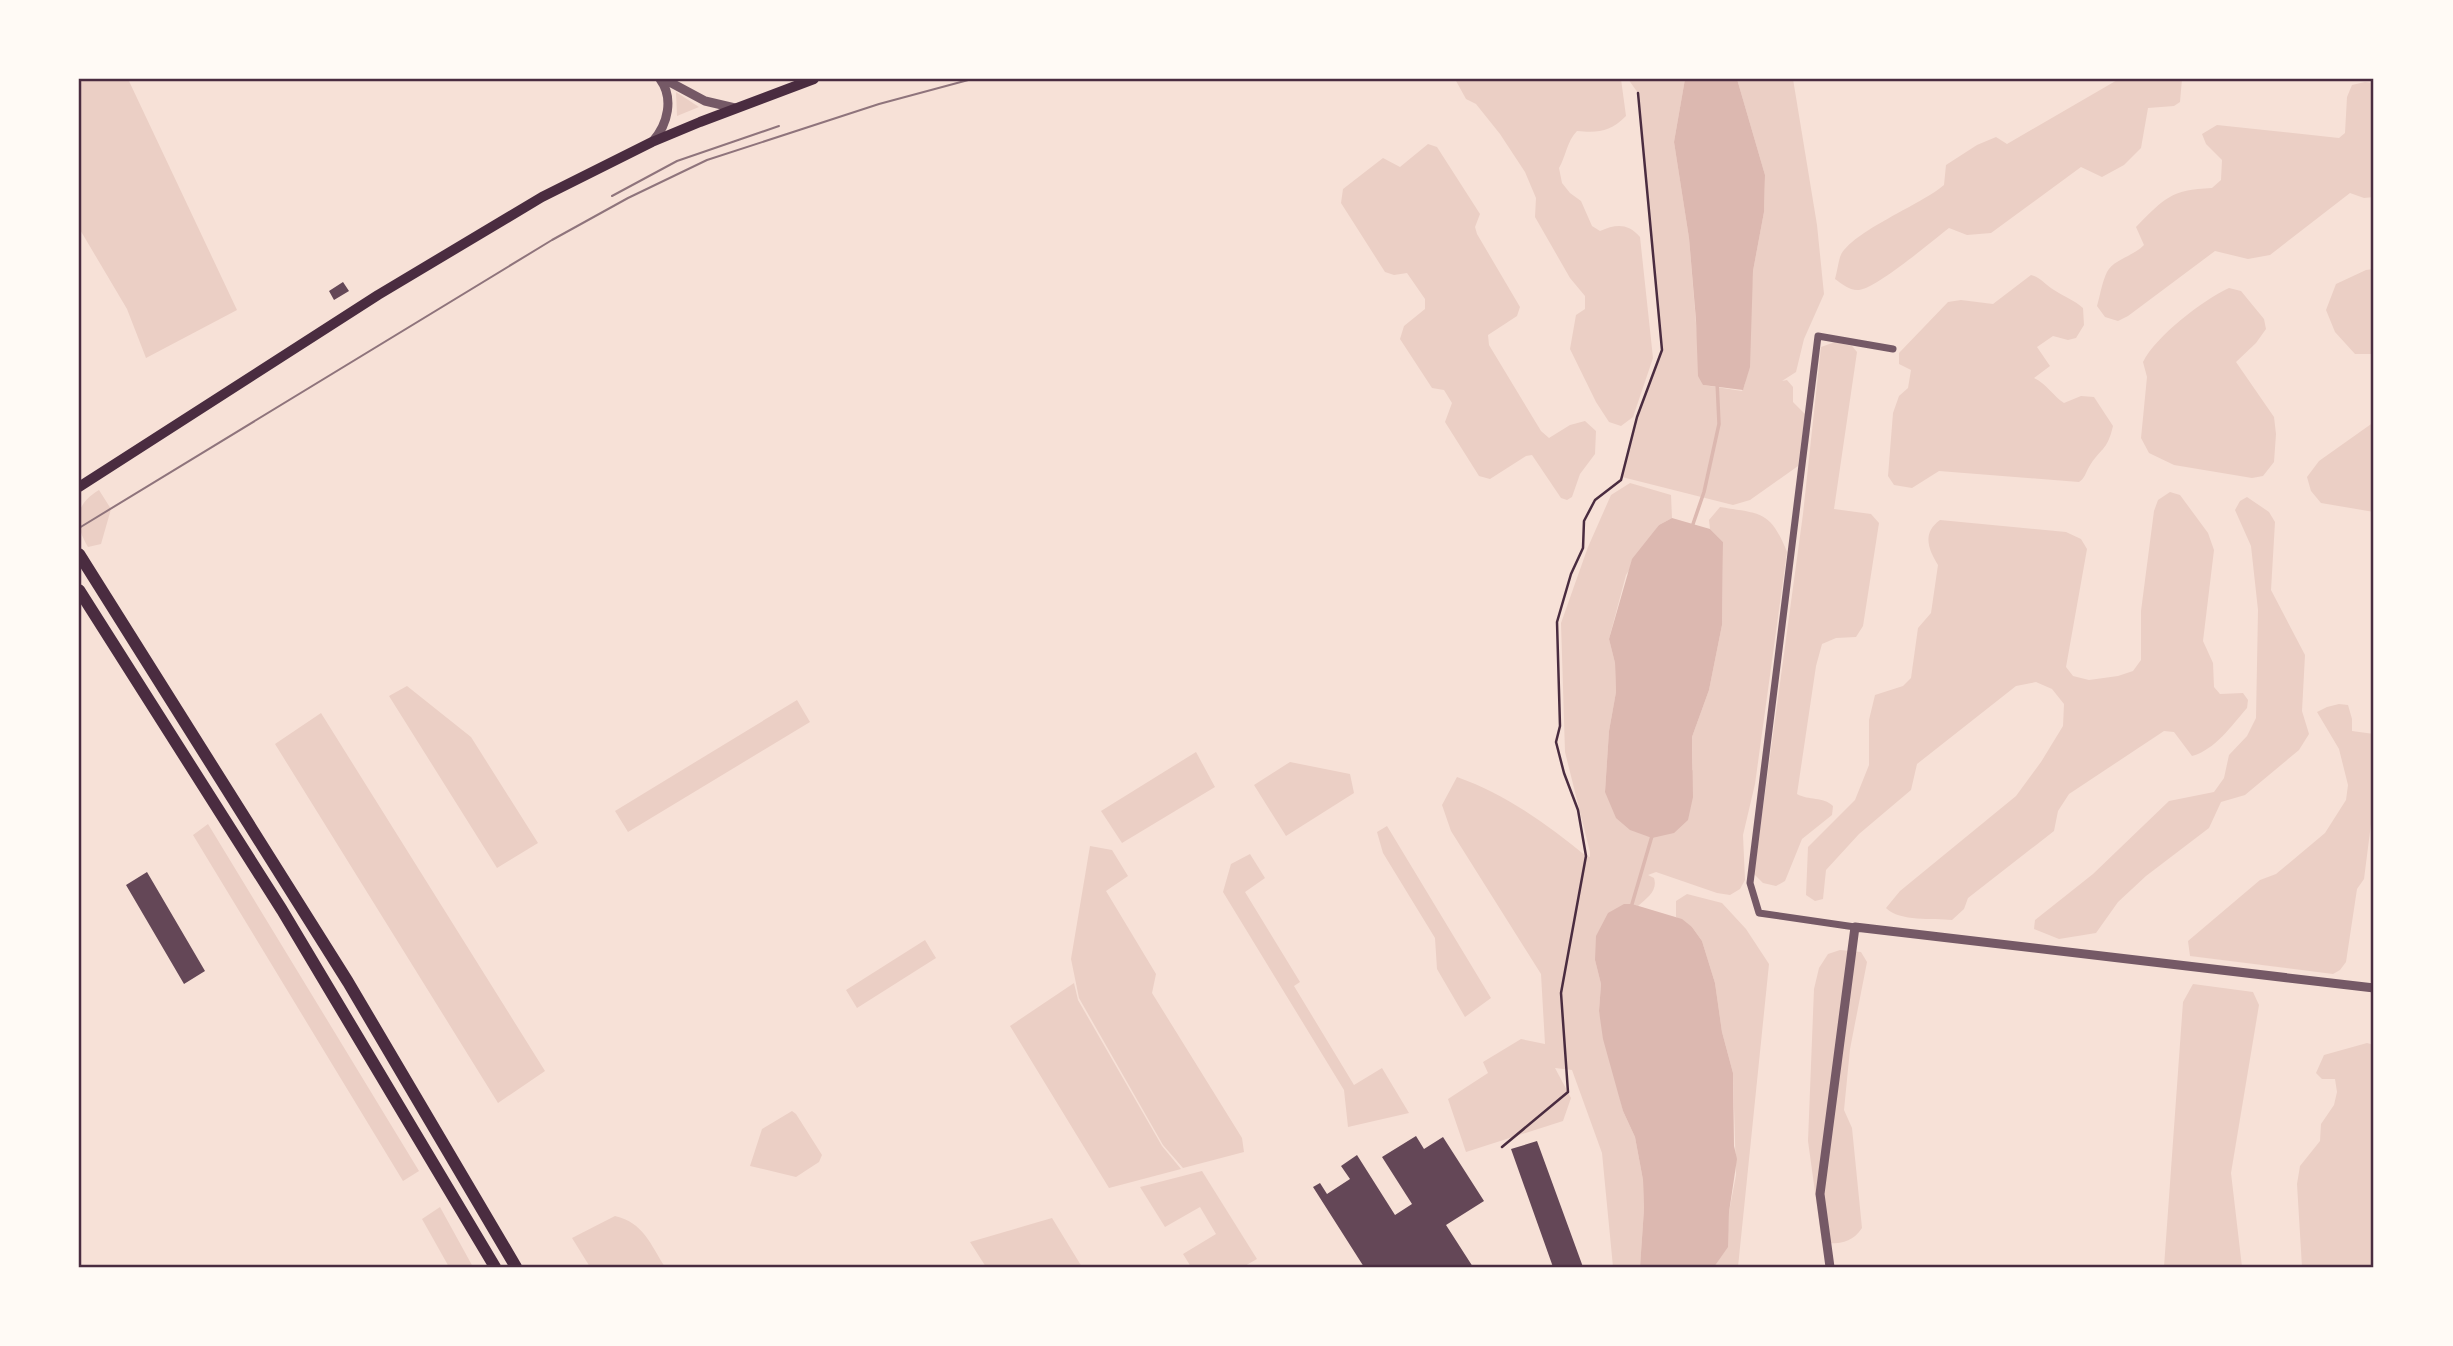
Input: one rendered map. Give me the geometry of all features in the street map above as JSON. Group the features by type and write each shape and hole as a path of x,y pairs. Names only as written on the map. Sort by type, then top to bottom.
{"main road":[{"path":"79,487 378,295 542,197 652,142 814,79"},
{"path":"79,554 348,982 513,1262 495,1267 267,887 79,590"},
{"path":"404,1113 419,1103"}],"street":[{"path":"662,79 705,101 737,108"},
{"path":"652,142 661,133 668,110 667,92 662,79"},
{"path":"1893,349 1818,336 1750,883 1759,913 1855,927 2374,988"},
{"path":"1829,1267 1820,1194 1855,927"}],"path":[{"path":"1502,1147 1568,1092 1561,993 1586,856 1578,810 1556,742 1560,726 1557,622 1571,574 1583,548 1584,521 1595,500 1622,481 1637,418 1661,350 1638,93"}],"shaded area":[{"path":"79,79 128,79 237,310 146,358 127,309 79,228"},
{"path":"1455,79 1621,79 1626,116 1603,130 1577,131 1559,168 1562,183 1581,201 1592,226 1600,231 1617,226 1626,227 1640,237 1653,358 1633,417 1621,426 1609,422 1570,349 1576,315 1585,309 1585,296 1570,278 1535,217 1536,198 1525,172 1476,104 1466,99"},
{"path":"1628,79 1685,79 1674,142 1689,238 1703,385 1742,391 1745,384 1753,271 1764,212 1765,175 1737,79 1793,79 1817,225 1824,294 1804,339 1796,372 1782,381 1787,380 1793,387 1793,402 1805,414 1798,466 1750,500 1733,505 1622,477 1637,417 1662,350 1638,93"},
{"path":"1685,79 1737,79 1765,175 1764,212 1753,271 1750,367 1743,390 1703,385 1698,376 1689,238 1674,142"},
{"path":"2119,79 2182,79 2180,102 2174,106 2148,108 2141,148 2124,165 2102,177 2081,167 1991,233 1967,235 1949,228 1891,273 1867,287 1852,289 1835,279 1840,257 1846,248 1871,229 1944,185 1946,165 1977,145 1996,137 2007,144"},
{"path":"2374,83 2374,197 2364,198 2350,193 2270,255 2248,259 2215,251 2128,316 2118,321 2105,317 2097,306 2107,272 2114,264 2144,245 2136,227 2169,197 2186,191 2212,188 2221,180 2222,160 2206,144 2202,134 2217,125 2339,138 2345,133 2347,97 2352,85"},
{"path":"676,92 699,107 677,116"},
{"path":"1428,144 1437,147 1480,214 1475,227 1477,234 1520,307 1517,316 1488,335 1489,345 1541,431 1549,438 1570,425 1585,421 1596,431 1595,454 1580,474 1572,497 1567,500 1561,498 1532,455 1526,456 1490,479 1479,476 1445,422 1452,403 1444,390 1432,388 1400,339 1404,326 1425,309 1425,299 1407,273 1394,275 1385,272 1341,203 1343,189 1383,158 1400,167"},
{"path":"2374,269 2374,354 2355,354 2335,332 2326,310 2336,284"},
{"path":"2031,275 2083,308 2084,325 2076,338 2068,340 2053,336 2037,347 2050,366 2034,378 2064,403 2081,396 2094,397 2113,426 2106,445 2079,482 1939,471 1912,488 1894,485 1888,476 1893,413 1899,396 1908,388 1911,370 1899,364 1899,353 1948,302 1961,300 1993,304"},
{"path":"2229,288 2241,291 2264,319 2266,329 2236,362 2274,417 2274,462 2263,476 2252,478 2174,465 2149,453 2141,438 2147,377 2143,362 2158,341 2181,320"},
{"path":"1835,342 1852,346 1857,352 1834,509 1871,514 1879,523 1863,626 1856,637 1836,638 1822,644 1816,666 1797,794 1829,803 1833,806 1832,815 1802,839 1785,881 1776,886 1763,883 1754,874 1803,514 1821,347"},
{"path":"2374,422 2374,512 2321,503 2311,491 2307,477 2319,461"},
{"path":"1630,483 1671,495 1672,518 1659,525 1626,575 1609,639 1615,663 1616,692 1609,731 1605,792 1693,770 1692,737 1709,690 1722,625 1723,542 1710,529 1709,520 1720,507 1755,513 1775,528 1787,552 1755,784 1743,835 1745,880 1740,889 1730,895 1656,872 1648,875 1654,878 1653,890 1638,906 1632,904 1595,960 1601,984 1599,1011 1623,1111 1635,1137 1643,1180 1640,1267 1613,1267 1602,1153 1572,1070 1555,1068 1571,1098 1563,1121 1466,1152 1448,1099 1488,1073 1483,1062 1521,1039 1545,1044 1541,974 1451,831 1442,805 1457,777 1509,801 1590,857 1565,752 1561,623 1588,547 1611,495"},
{"path":"99,490 111,509 101,544 88,547 80,530 79,515 85,502"},
{"path":"2170,492 2180,495 2208,533 2214,550 2203,641 2213,663 2214,687 2220,694 2243,693 2248,700 2247,708 2229,729 2216,743 2192,756 2174,732 2164,731 2069,794 2058,811 2054,831 1968,898 1964,909 1952,920 1900,916 1892,912 1886,908 1900,891 2016,796 2063,726 2064,704 2052,689 2036,682 2016,686 1917,764 1911,790 1859,834 1826,870 1823,899 1815,901 1806,895 1808,847 1855,800 1869,765 1869,720 1875,695 1903,686 1911,678 1918,628 1931,613 1938,565 1928,541 1934,525 1940,520 2066,532 2081,539 2087,549 2066,667 2073,676 2089,680 2118,676 2133,671 2141,660 2141,611 2154,511 2158,500"},
{"path":"2247,497 2269,512 2275,522 2271,590 2305,655 2302,711 2309,734 2299,750 2245,795 2221,802 2209,828 2146,876 2118,902 2096,933 2059,939 2034,929 2035,920 2093,874 2169,801 2214,792 2224,778 2229,755 2247,736 2256,718 2258,610 2251,546 2235,510 2240,501"},
{"path":"1672,518 1710,529 1723,542 1722,625 1709,690 1692,737 1693,797 1688,820 1674,833 1652,838 1630,830 1616,818 1605,792 1609,731 1616,692 1615,663 1609,639 1632,559 1659,525"},
{"path":"407,686 471,737 538,843 497,868 389,696"},
{"path":"797,700 810,722 628,832 615,811"},
{"path":"2339,704 2348,705 2352,731 2374,734 2374,818 2364,879 2357,889 2346,962 2333,974 2190,956 2188,941 2260,880 2276,874 2325,833 2346,800 2348,785 2339,749 2317,712"},
{"path":"321,713 545,1071 498,1103 275,744"},
{"path":"1196,752 1215,787 1122,843 1101,811"},
{"path":"1290,762 1350,774 1354,793 1286,836 1254,785"},
{"path":"208,824 419,1171 403,1181 193,835"},
{"path":"1387,826 1491,998 1465,1017 1437,969 1435,938 1383,853 1377,832"},
{"path":"1090,846 1112,850 1128,876 1106,891 1156,974 1152,993 1242,1138 1244,1152 1183,1168 1163,1145 1079,998 1071,959"},
{"path":"1250,854 1265,878 1245,892 1300,982 1294,986 1354,1085 1382,1068 1409,1113 1348,1127 1344,1090 1223,892 1231,864"},
{"path":"1687,894 1722,903 1746,929 1769,964 1738,1267 1714,1267 1727,1246 1729,1212 1736,1175 1733,1073 1722,1032 1715,983 1702,941 1692,927 1676,917 1676,901"},
{"path":"1624,904 1682,919 1692,927 1702,941 1715,983 1722,1032 1733,1073 1734,1146 1737,1159 1729,1212 1728,1247 1714,1267 1640,1267 1643,1180 1635,1137 1623,1111 1603,1039 1599,1011 1601,984 1595,960 1596,936 1608,913"},
{"path":"925,940 936,958 857,1008 846,990"},
{"path":"1840,950 1861,952 1867,962 1850,1049 1844,1110 1852,1128 1862,1228 1845,1242 1822,1243 1808,1141 1814,989 1819,968 1828,954"},
{"path":"1074,983 1078,1000 1162,1146 1181,1169 1109,1188 1010,1026"},
{"path":"2193,984 2253,992 2259,1005 2231,1173 2242,1267 2164,1267 2183,1002"},
{"path":"2367,1043 2374,1045 2374,1267 2302,1267 2297,1184 2300,1166 2320,1141 2321,1124 2334,1105 2337,1092 2335,1079 2322,1079 2316,1073 2324,1055"},
{"path":"792,1111 822,1155 819,1162 796,1177 750,1166 762,1129"},
{"path":"1202,1171 1257,1259 1243,1267 1191,1267 1183,1254 1216,1234 1200,1207 1165,1227 1140,1187"},
{"path":"440,1207 473,1267 449,1267 422,1219"},
{"path":"615,1216 640,1229 665,1267 590,1267 572,1238"},
{"path":"1052,1218 1082,1267 986,1267 970,1242"}],"building":[{"path":"343,282 349,291 334,300 329,291"},
{"path":"147,872 205,971 184,984 126,885"},
{"path":"1416,1136 1424,1149 1443,1137 1484,1201 1446,1225 1473,1267 1364,1267 1313,1187 1320,1183 1327,1194 1350,1179 1341,1166 1357,1155 1395,1215 1412,1204 1382,1157"},
{"path":"1537,1141 1583,1267 1553,1267 1511,1149"}],"waterway":[{"path":"1692,527 1704,492 1719,424 1717,381"},
{"path":"1632,904 1652,836"}],"tram line":[{"path":"79,528 552,240 628,198 707,160 879,104 972,79"},
{"path":"612,196 677,161 779,126"}]}
